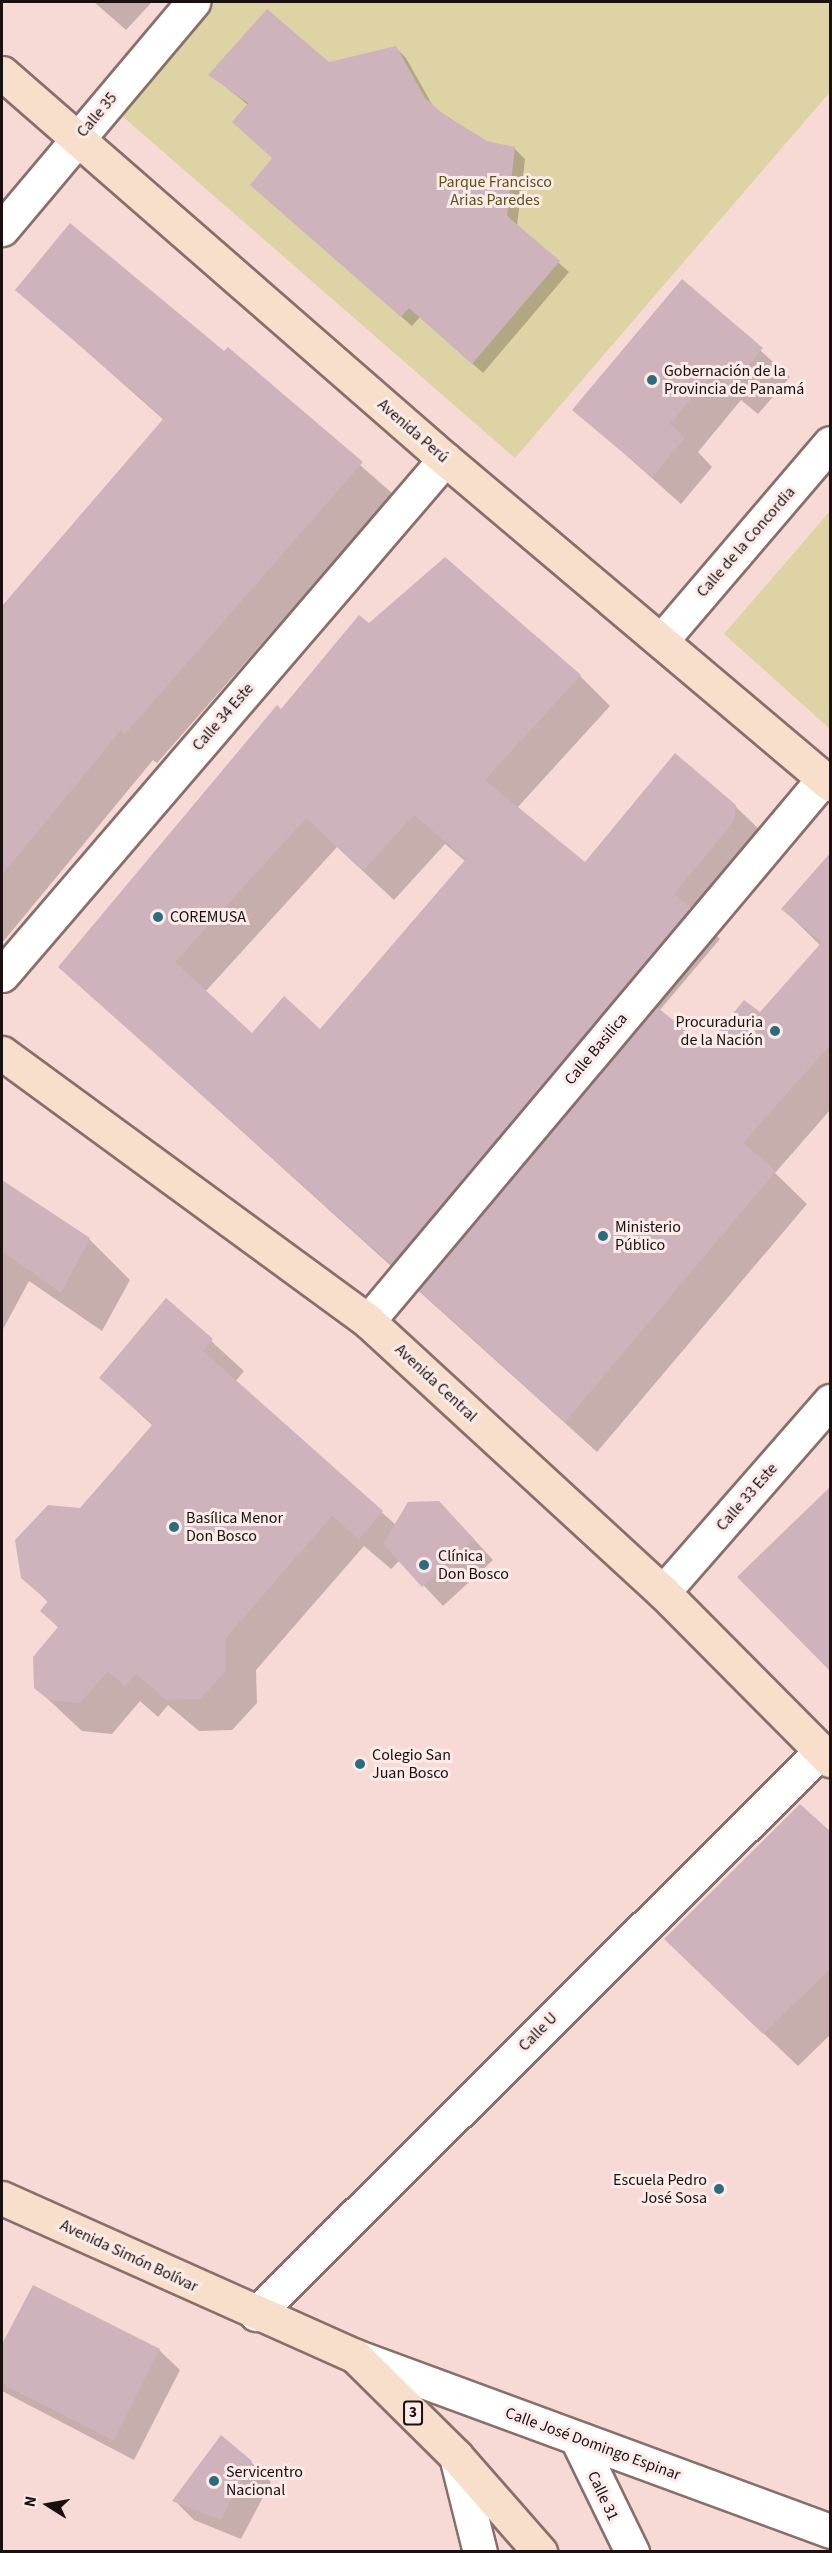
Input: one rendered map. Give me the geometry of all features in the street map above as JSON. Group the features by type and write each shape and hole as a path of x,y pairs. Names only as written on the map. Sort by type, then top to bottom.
{"main road":[{"name":"Avenida Perú","path":"2,73 445,459 827,781"},
{"name":"Avenida Central","path":"2,1053 368,1321 663,1592 826,1755"},
{"name":"Avenida Simón Bolívar","path":"2,2198 256,2314"},
{"name":"3","path":"256,2314 355,2356 456,2456 540,2552"}],"street":[{"name":"Calle 35","path":"2,229 193,2"},
{"name":"Calle de la Concordia","path":"661,641 831,443"},
{"name":"Calle 34 Este","path":"2,975 445,459"},
{"name":"Calle Basilica","path":"368,1321 827,781"},
{"name":"Calle 33 Este","path":"663,1592 831,1401"},
{"name":"Calle U","path":"256,2314 826,1755"},
{"name":"Calle José Domingo Espinar","path":"355,2356 831,2531"},
{"name":"Calle 31","path":"577,2439 632,2552"},
{"path":"456,2456 480,2552"}],"green space":[{"name":"Parque Francisco Arias Paredes","path":"206,2 830,2 830,92 515,458 114,109"},
{"path":"830,511 830,729 724,634"}],"building":[{"path":"267,9 329,62 396,46 425,98 443,114 487,141 515,147 507,216 560,261 472,364 409,308 401,317 250,185 272,158 232,122 248,103 208,75"},
{"path":"70,223 224,351 228,347 363,462 125,734 121,730 2,875 2,606 164,418 15,290"},
{"name":"Gobernación de la Provincia de Panamá","path":"682,279 763,348 730,387 713,373 670,424 685,438 652,477 572,410"},
{"path":"445,557 581,675 485,780 585,862 675,753 736,805 734,821 674,894 691,908 391,1264 58,967 277,705 281,709 359,615 369,623","holes":["414,815 466,859 320,1029 284,996 252,1033 175,962 306,818 363,871"]},
{"name":"Ministerio Público","path":"831,852 831,1044 743,1143 776,1171 565,1422 419,1290 657,1007 706,1047 744,1000 760,1012 822,942 781,909"},
{"path":"2,1180 90,1238 61,1293 2,1251"},
{"name":"Basílica Menor Don Bosco","path":"166,1298 213,1339 203,1351 383,1511 359,1539 332,1516 225,1639 226,1671 200,1699 166,1700 136,1674 125,1686 108,1671 80,1703 49,1700 34,1688 33,1657 58,1627 40,1611 48,1601 21,1578 15,1540 48,1505 80,1508 153,1424 99,1378"},
{"path":"831,1486 831,1672 737,1577"},
{"name":"Clínica Don Bosco","path":"439,1501 474,1539 422,1587 383,1544 408,1502"},
{"path":"800,1804 831,1832 831,1968 763,2034 664,1939"},
{"path":"33,2285 160,2349 114,2441 2,2384 2,2344"},
{"name":"Servicentro Nacional","path":"221,2435 252,2461 221,2520 172,2501"}],"place":[{"name":"Gobernación de la Provincia de Panamá","path":"652,380"},
{"name":"COREMUSA","path":"158,917"},
{"name":"Procuraduria de la Nación","path":"775,1031"},
{"name":"Ministerio Público","path":"603,1236"},
{"name":"Basílica Menor Don Bosco","path":"174,1527"},
{"name":"Clínica Don Bosco","path":"424,1565"},
{"name":"Colegio San Juan Bosco","path":"360,1764"},
{"name":"Escuela Pedro José Sosa","path":"719,2189"},
{"name":"Servicentro Nacional","path":"214,2481"}]}
